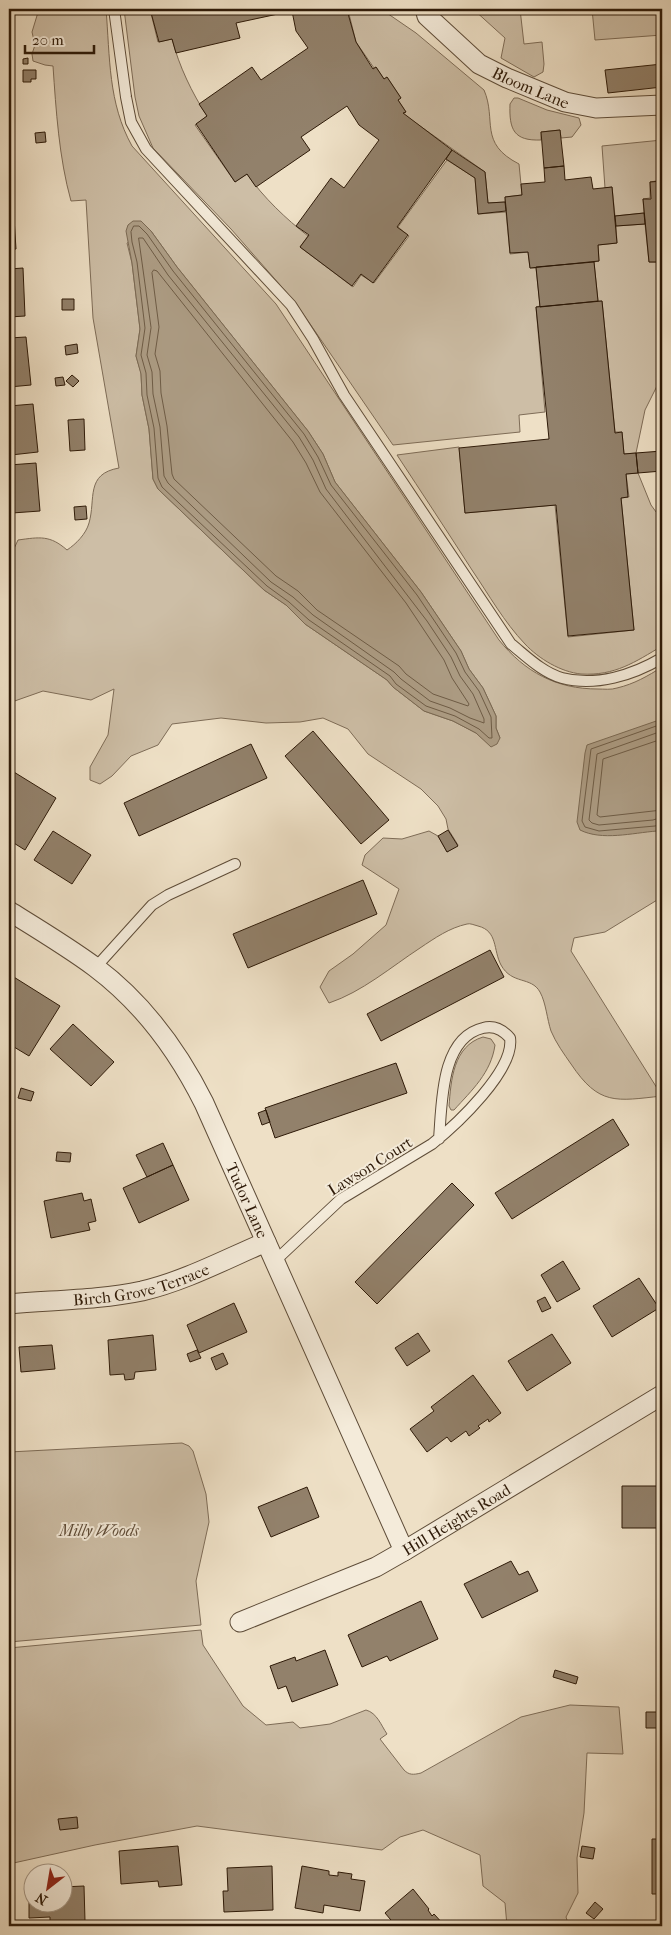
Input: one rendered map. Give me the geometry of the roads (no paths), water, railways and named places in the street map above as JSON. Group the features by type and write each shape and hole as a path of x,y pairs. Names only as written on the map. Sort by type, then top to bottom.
{"street":[{"name":"Bloom Lane","path":"424,9 427,16 479,64 565,102 596,108 662,105"},
{"name":"Tudor Lane","path":"9,911 96,967 123,990 150,1019 189,1073 404,1552"},
{"name":"Birch Grove Terrace","path":"9,1304 106,1296 141,1291 171,1282 266,1242"},
{"name":"Hill Heights Road","path":"240,1622 376,1567 404,1552 662,1395"}],"lane":[{"path":"114,9 128,106 132,122 146,148 291,305 344,395 511,644 536,665 561,678 594,681 628,674 662,658"},
{"path":"96,967 152,905 168,895 235,864"},
{"name":"Lawson Court","path":"275,1261 341,1199 439,1139 472,1108 500,1072 511,1045 510,1038 498,1028 486,1027 468,1035 454,1054 446,1072 439,1139"}],"water":[{"path":"133,221 141,221 151,231 177,267 308,431 323,454 335,482 421,592 461,651 469,669 483,688 496,716 496,728 500,738 497,744 491,747 476,733 453,721 424,711 393,687 387,680 305,624 286,605 264,590 158,489 153,479 149,429 142,395 141,374 136,356 140,329 126,231 128,225"},
{"path":"662,719 662,828 657,831 607,836 580,830 577,822 587,745"}],"park label":[{"name":"Milly Woods","path":"99,1530"}]}
